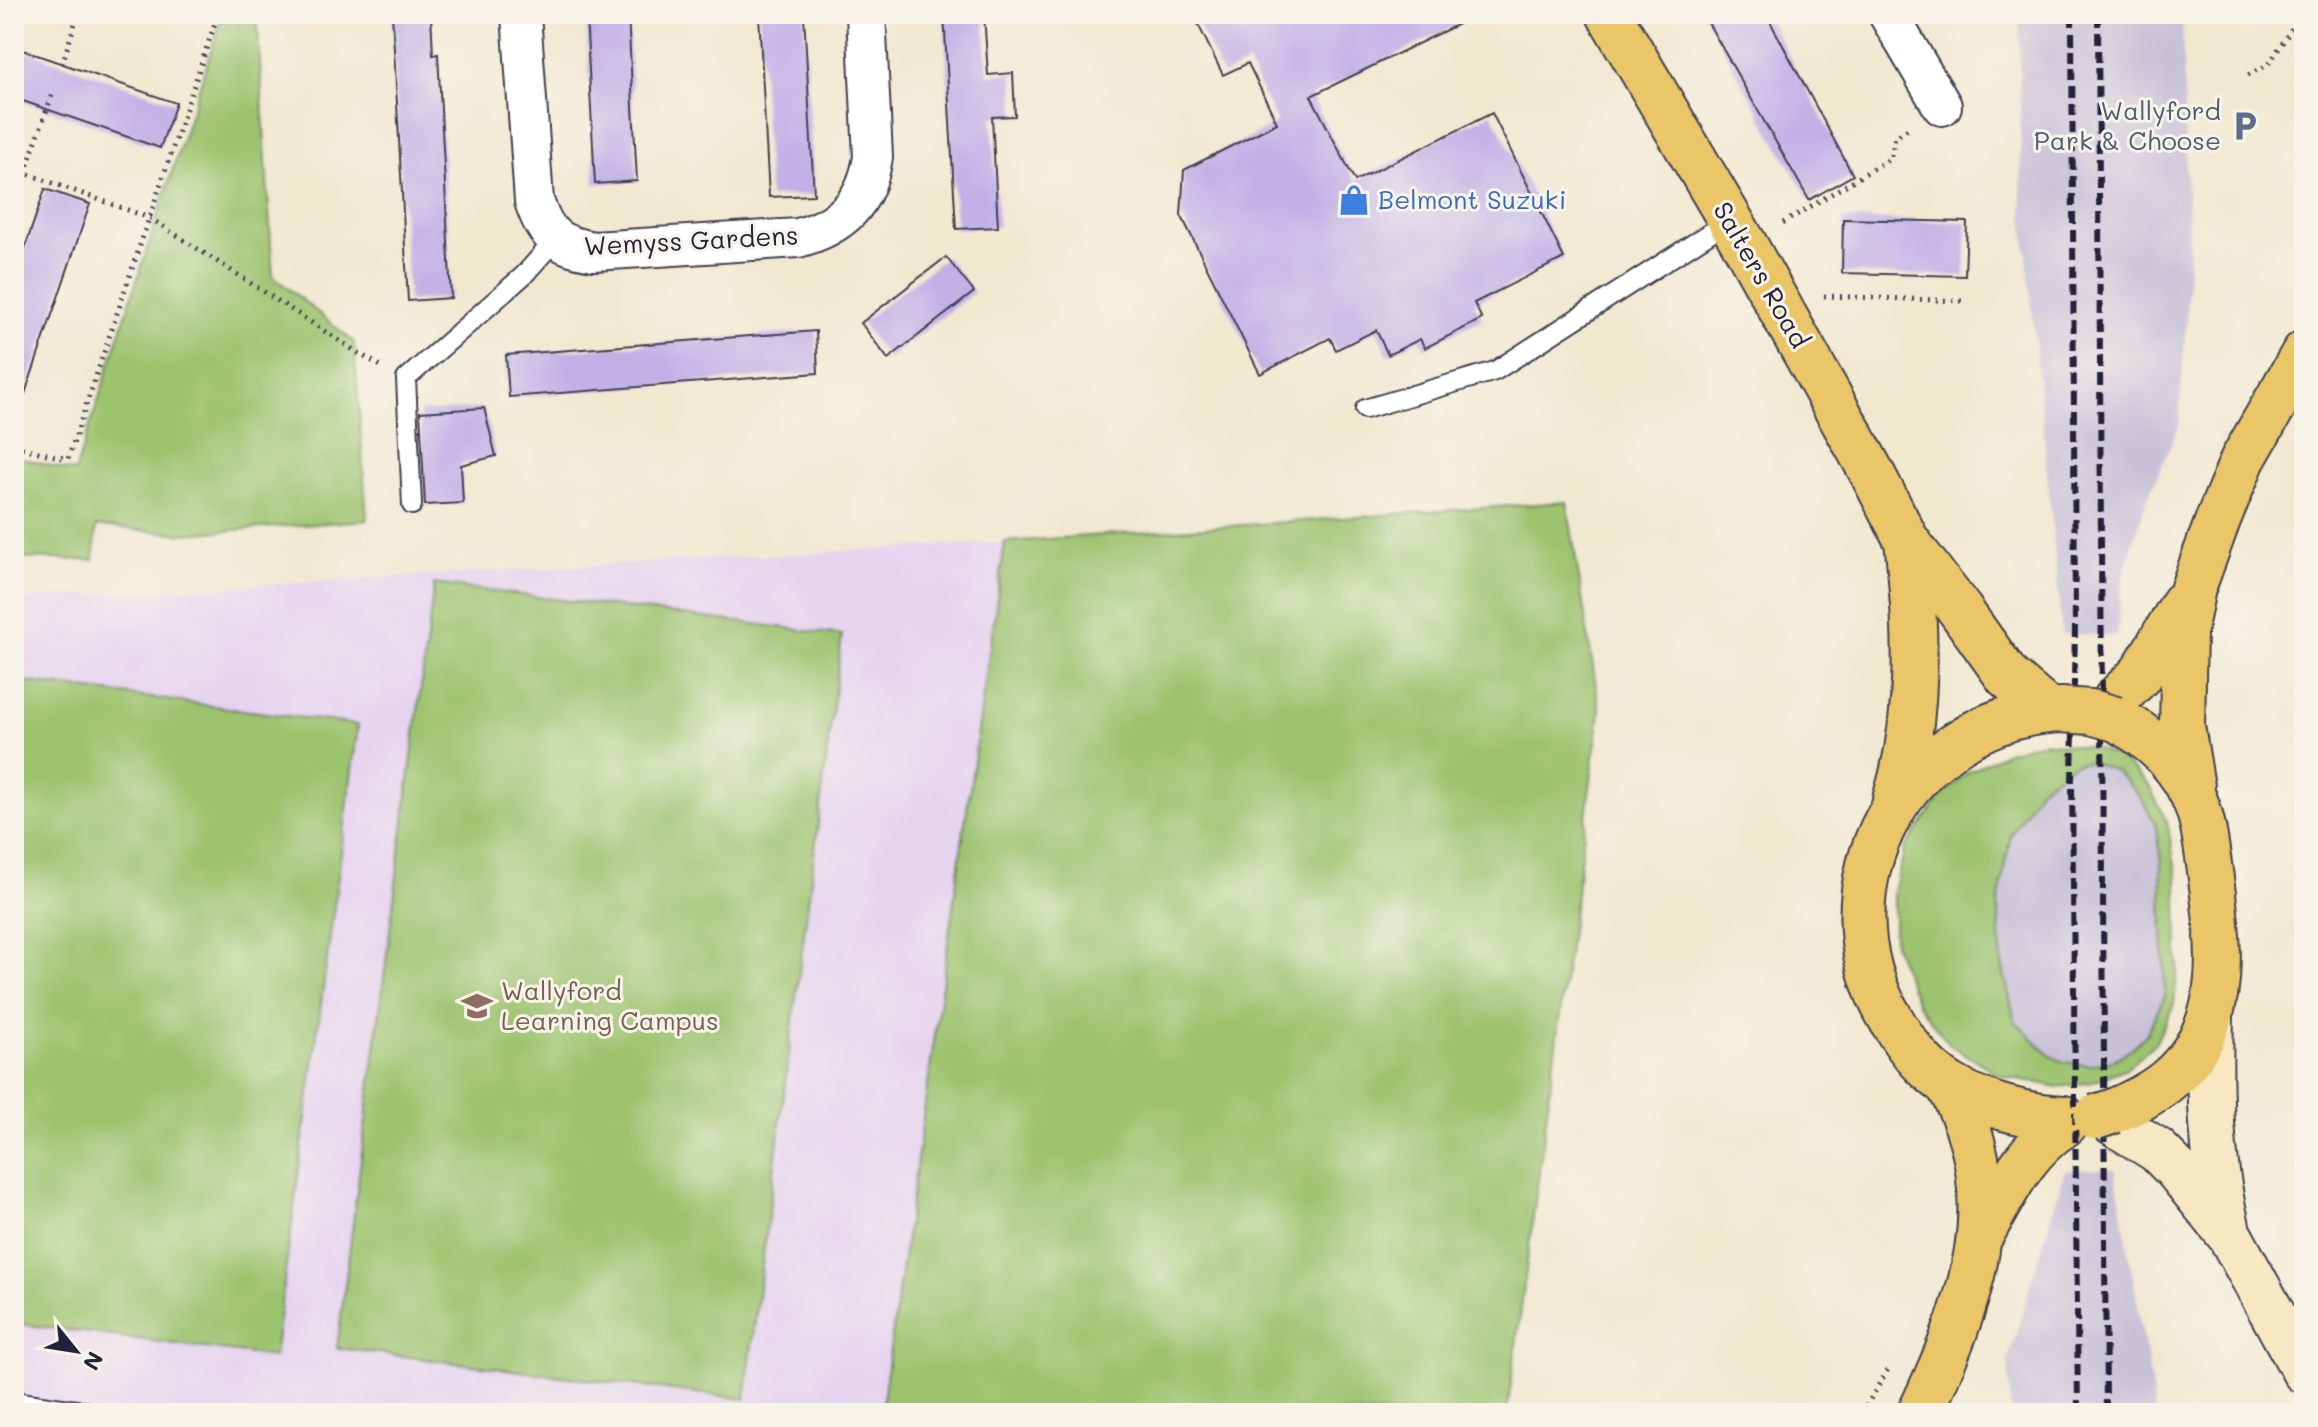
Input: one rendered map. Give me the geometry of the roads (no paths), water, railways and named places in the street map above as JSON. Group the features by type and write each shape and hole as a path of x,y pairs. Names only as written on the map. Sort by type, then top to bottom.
{"main road":[{"name":"Salters Road","path":"1609,14 1730,220 1907,541 2007,676 2137,730 2159,747 2179,770 2193,796"},
{"path":"2230,1236 2220,1198 2209,1104 2211,1015 2216,985 2218,927 2203,826 2193,796 2182,726 2184,633 2193,588 2243,459 2304,353"},
{"name":"Salters Road","path":"1892,810 1906,752 1914,689 1913,595 1907,541"},
{"path":"1920,1413 1947,1357 1967,1298 1981,1235 1979,1178 1974,1146 1960,1104 1947,1083 1906,1043 1883,1006 1868,967 1861,921 1865,880 1877,842 1892,810 1913,780 1938,755 1974,731 2011,717 2086,710 2141,674 2193,588"},
{"path":"1981,1235 2035,1147 2088,1119 2144,1098 2168,1081 2188,1059 2211,1015"},
{"path":"1947,1083 1998,1106 2025,1114 2088,1119 2157,1150 2230,1236 2304,1371"}],"street":[{"name":"Wemyss Gardens","path":"521,14 534,201 542,224 555,240 594,251 798,238 818,233 836,223 863,194 871,176 873,157 866,14"},
{"path":"1888,14 1942,106"}],"lane":[{"path":"1365,409 1495,371 1730,220"},
{"path":"412,505 406,379 524,275 555,240"},
{"path":"14,1401 96,1413"}],"railway":[{"path":"2072,14 2075,629 2072,780 2078,1413"},
{"path":"2098,14 2106,1413"}],"place":[{"name":"Wallyford Park & Choose","path":"2245,126"},
{"name":"Belmont Suzuki","path":"1354,200"},
{"name":"Wallyford Learning Campus","path":"477,1006"}]}
